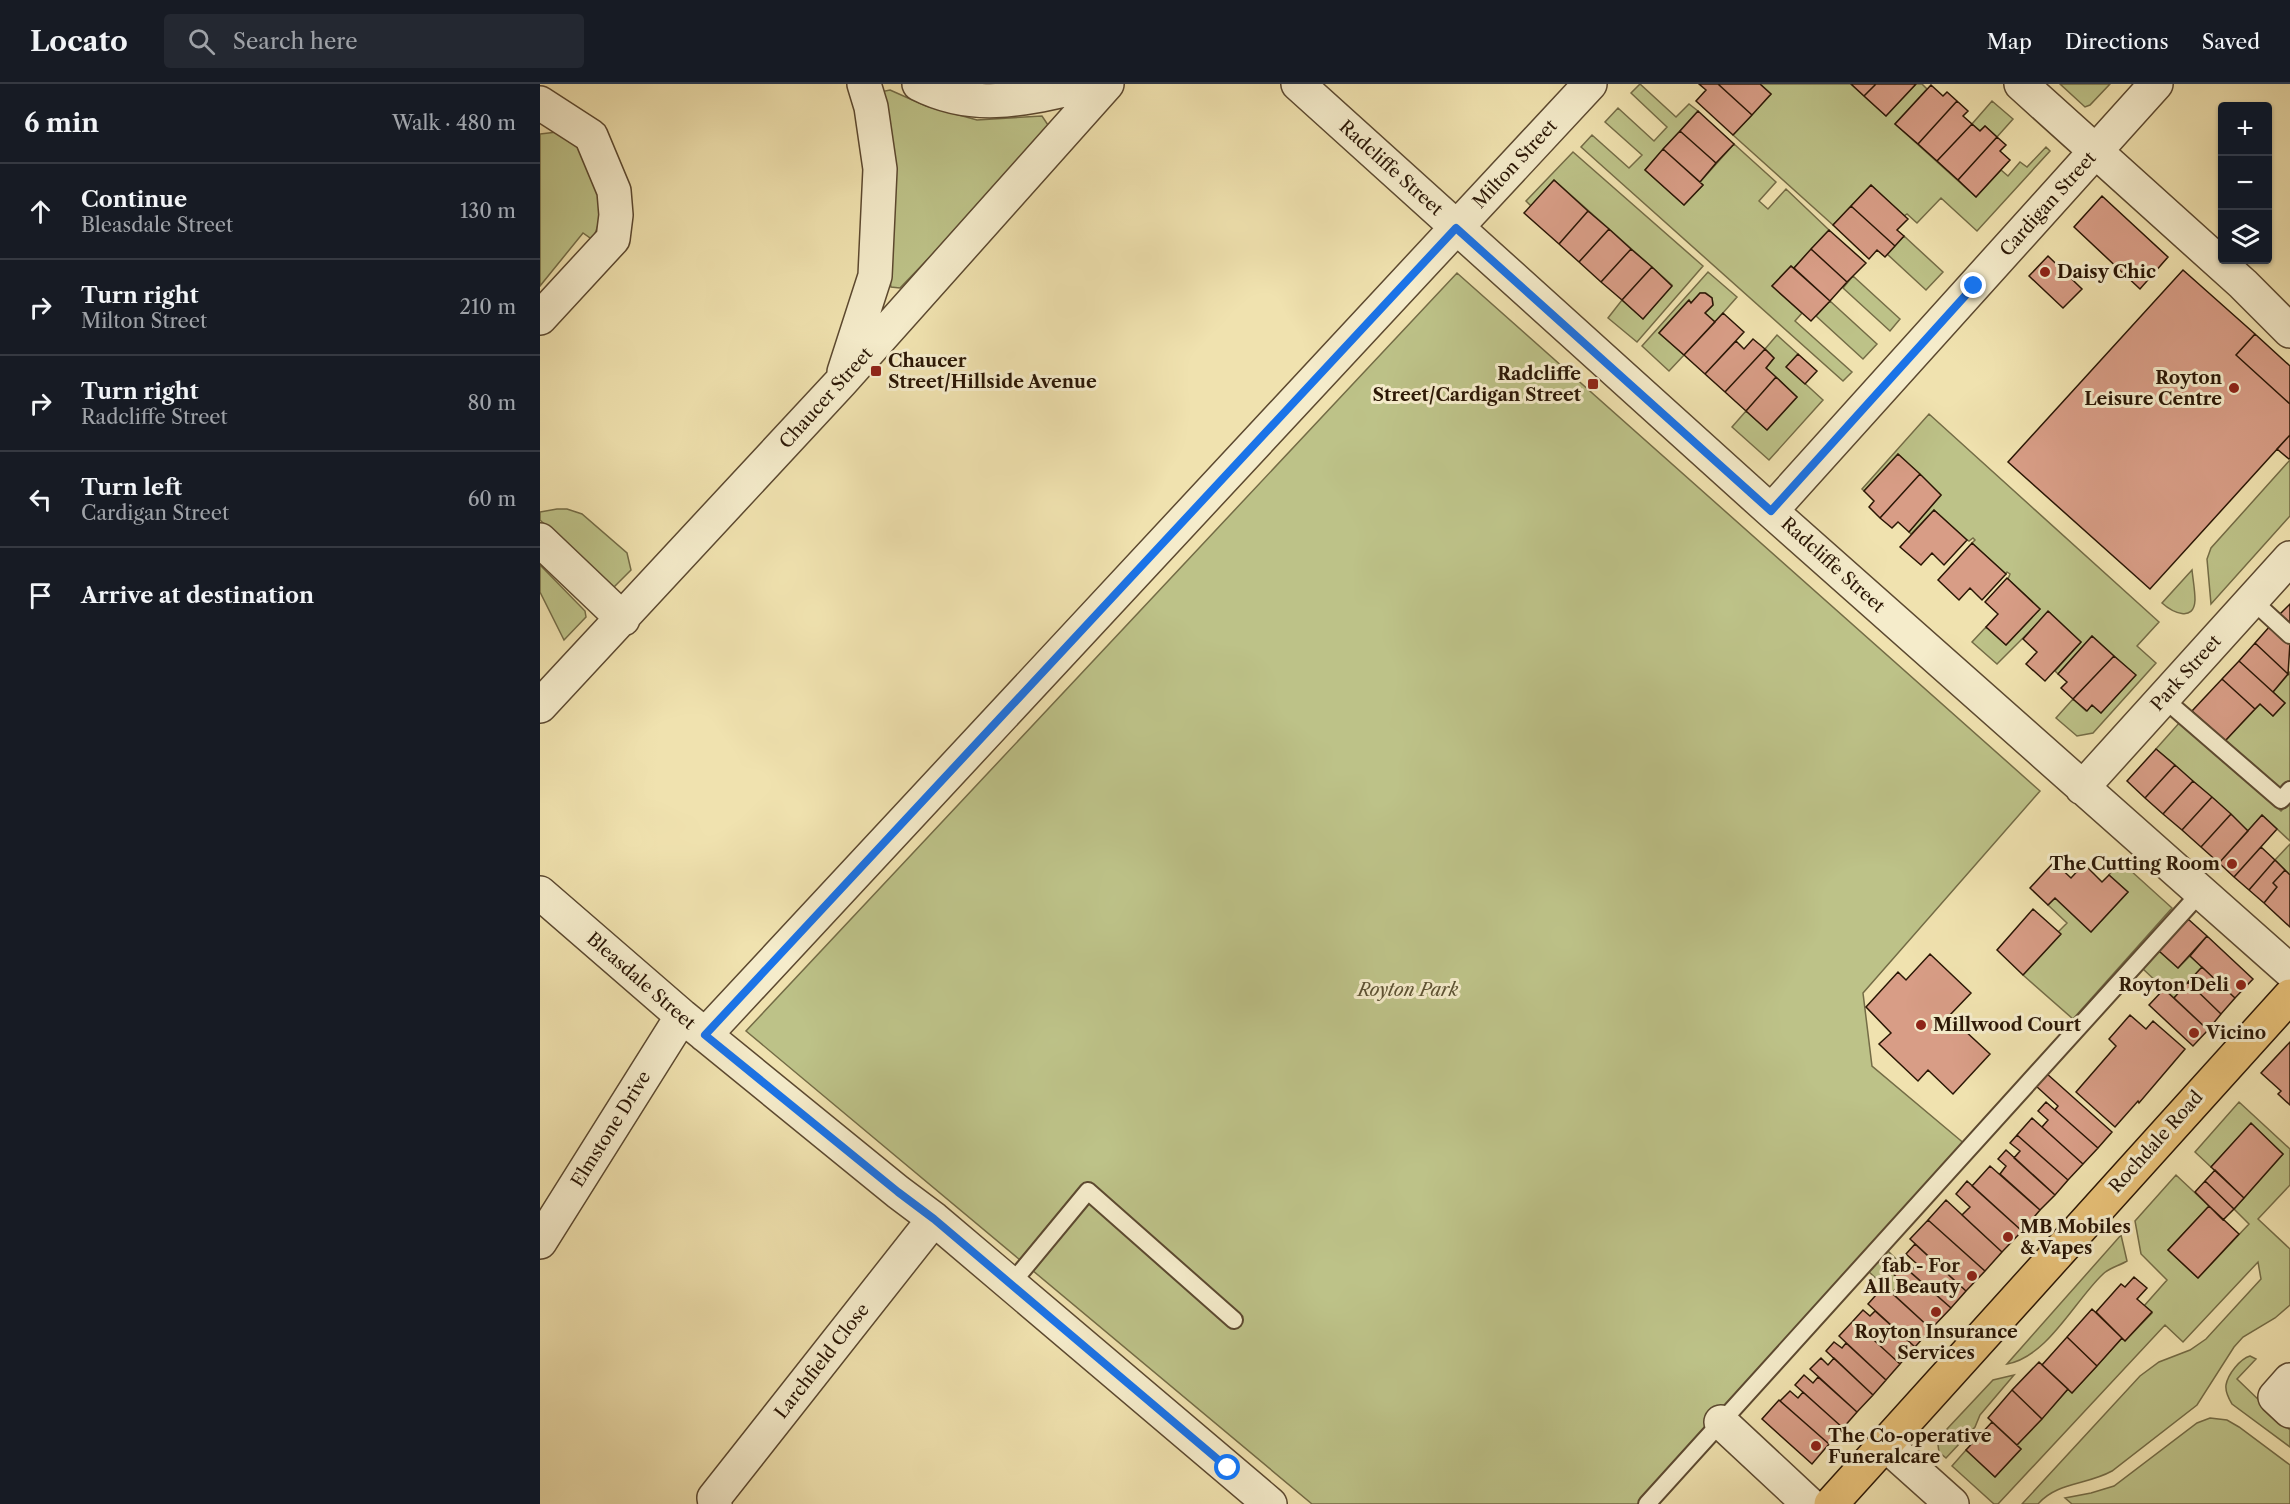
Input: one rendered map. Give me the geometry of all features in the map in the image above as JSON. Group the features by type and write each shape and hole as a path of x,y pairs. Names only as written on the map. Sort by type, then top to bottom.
{"main road":[{"name":"Rochdale Road","path":"1832,1504 2290,996"}],"street":[{"path":"841,382 875,276 880,169 871,107 864,84"},
{"path":"919,84 938,94 974,101 1013,101 1091,84"},
{"name":"Chaucer Street","path":"540,706 841,382 1107,84"},
{"name":"Radcliffe Street","path":"1298,84 1771,511 2290,971"},
{"name":"Milton Street","path":"693,1026 1456,228 1590,84"},
{"path":"2021,84 2243,284 2290,331"},
{"name":"Cardigan Street","path":"1771,511 2156,84"},
{"path":"540,103 591,136 614,191 616,215 613,239 540,318"},
{"path":"540,540 623,619"},
{"name":"Park Street","path":"2082,788 2290,558"},
{"name":"Bleasdale Street","path":"540,892 693,1026 934,1219 1270,1504"},
{"name":"Elmstone Drive","path":"540,1242 693,1026"},
{"name":"Larchfield Close","path":"715,1504 714,1498 934,1219"},
{"path":"2290,1380 2275,1397 2290,1411"},
{"path":"1721,1422 1809,1504"},
{"path":"1884,1444 1952,1504"}],"lane":[{"path":"2253,600 2290,635"},
{"path":"2163,698 2281,800 2290,790"},
{"path":"1647,1504 2201,892"},
{"path":"1011,1284 1088,1191 1234,1320"}],"green space":[{"path":"1640,84 1676,117 1689,104 1698,111 1645,170 1684,205 1703,185 1700,182 1734,144 1776,182 1759,201 1768,209 1786,189 1829,230 1794,268 1791,266 1772,286 1802,313 1795,321 1852,372 1843,381 1581,147 1592,135 1629,168 1642,155 1605,122 1618,108 1654,141 1667,127 1631,93"},
{"path":"1760,84 1851,84 1886,116 1916,84 1922,84 1927,89 1895,124 1976,197 2001,170 2008,176 2020,162 2027,167 2046,147 2050,151 1977,231 1941,198 1917,223 1907,214 1904,216 1871,185 1833,225 1733,135 1771,94"},
{"path":"2060,84 2110,84 2090,105 2085,107"},
{"path":"890,90 926,106 977,120 1042,116 1048,125 1047,135 900,288 891,287 889,279 894,227 894,186 880,92"},
{"path":"1992,101 2013,119 1997,137 1985,126 1980,131 1972,124"},
{"path":"557,132 579,146 606,201 593,240 583,233 540,286 540,134"},
{"path":"1573,152 1703,266 1637,342 1608,318 1622,300 1643,319 1672,285 1554,180 1531,206 1526,201"},
{"path":"1904,236 1943,272 1926,290 1887,254"},
{"path":"1708,272 1737,297 1715,322 1705,313 1713,305 1712,298 1706,293 1700,293 1691,303 1688,301 1659,333 1684,355 1669,371 1642,346"},
{"name":"Royton Park","path":"1457,273 2040,791 1863,993 1872,1066 1966,1145 1639,1504 1312,1504 746,1031"},
{"path":"1853,276 1900,319 1890,331 1843,288"},
{"path":"1830,301 1877,344 1863,359 1816,316"},
{"path":"1777,335 1798,354 1787,367 1823,400 1769,460 1732,427 1746,411 1767,430 1797,397 1766,368 1774,358 1765,349"},
{"path":"1929,414 2159,622 2137,646 2156,663 2093,733 2077,736 2056,718 2073,699 2086,711 2092,705 2101,713 2135,675 2092,636 2058,674 2055,671 2081,642 2049,612 1997,664 1972,642 1986,627 2006,645 2040,609 2008,579 2010,574 2007,572 2006,574 1972,543 1975,540 1973,538 1967,540 1934,510 1911,534 1909,532 1941,495 1898,454 1864,491 1862,489"},
{"path":"2290,460 2290,516 2211,604 2207,559 2211,548"},
{"path":"567,509 582,514 627,553 631,570 612,589 540,520 540,512"},
{"path":"540,565 585,611 586,617 564,640 540,592"},
{"path":"2192,570 2194,607 2191,611 2182,614 2171,610 2162,603"},
{"path":"2290,672 2290,781 2281,790 2225,741 2260,704 2273,716 2285,703 2273,692"},
{"path":"2180,722 2281,811 2290,802 2290,841 2262,815 2248,831 2156,749"},
{"path":"2290,844 2290,875 2275,860"},
{"path":"2120,861 2172,908 2073,1019 2023,975 2060,935 2058,932 2067,923 2048,905 2055,898 2091,932 2128,892 2109,875"},
{"path":"2159,951 2178,968 2190,956 2202,967 2174,998 2143,969"},
{"path":"2239,1102 2290,1149 2290,1185 2258,1219 2290,1249 2290,1305 2275,1318 2243,1337 2234,1347 2197,1405 2112,1471 2054,1492 2038,1504 2022,1504 2140,1376 2159,1362 2190,1350 2206,1339 2261,1279 2258,1262 2183,1342 2165,1325 1998,1504 1994,1504 1952,1466 1966,1450 1995,1477 2021,1449 2017,1445 2068,1389 2072,1393 2122,1338 2125,1341 2152,1313 2144,1306 2167,1280 2141,1254 2135,1221 2176,1175 2209,1206 2168,1250 2198,1278 2249,1224 2234,1209 2283,1154 2251,1124 2211,1167 2195,1152"},
{"path":"2121,1235 2127,1261 2104,1273 2059,1327 2035,1351 2007,1364"},
{"path":"1887,1250 1899,1262 1891,1272 1902,1282 1892,1293 1868,1271"},
{"path":"2250,1356 2256,1359 2237,1379 2290,1430 2290,1447 2232,1404 2229,1398 2226,1388 2229,1376"},
{"path":"2014,1375 1980,1415 1975,1427 1946,1458 1939,1452 1938,1445 1947,1429 1993,1380"},
{"path":"2210,1418 2227,1420 2239,1427 2290,1465 2290,1504 2072,1504 2065,1498 2114,1486 2197,1423"}],"building":[{"path":"1699,84 1718,84 1752,115 1733,135 1696,101 1706,90"},
{"path":"1718,84 1760,84 1771,94 1752,115"},
{"path":"1851,84 1876,84 1864,96"},
{"path":"1876,84 1916,84 1886,116 1864,96"},
{"path":"1931,85 1943,96 1947,92 1957,101 1918,144 1895,124"},
{"path":"1957,101 1968,111 1963,116 1972,124 1937,161 1918,144"},
{"path":"1698,111 1734,144 1716,163 1680,131"},
{"path":"1972,124 1980,131 1985,126 1997,137 1958,180 1937,161"},
{"path":"1680,131 1716,163 1700,182 1663,149"},
{"path":"1997,137 2006,145 2000,151 2010,160 1976,197 1958,180"},
{"path":"1663,149 1703,185 1684,205 1645,170"},
{"path":"1554,180 1588,211 1559,244 1524,213"},
{"path":"1871,185 1908,219 1897,230 1904,236 1895,246 1851,206"},
{"path":"2102,196 2168,257 2140,289 2074,227"},
{"path":"1851,206 1895,246 1885,257 1877,250 1869,259 1833,225"},
{"path":"1588,211 1609,229 1579,262 1559,244"},
{"path":"1609,229 1631,249 1601,282 1579,262"},
{"path":"1829,230 1866,263 1847,282 1811,249"},
{"path":"1631,249 1652,267 1622,300 1601,282"},
{"path":"1811,249 1847,282 1830,301 1794,268"},
{"path":"2048,256 2082,289 2063,308 2029,276"},
{"path":"1791,266 1830,301 1811,321 1772,286"},
{"path":"1652,267 1672,286 1643,319 1622,300"},
{"path":"2183,270 2255,334 2236,355 2290,404 2290,435 2150,589 2008,462"},
{"path":"1700,293 1705,293 1712,298 1713,305 1705,313 1715,322 1684,355 1659,333 1689,300 1691,303"},
{"path":"1723,313 1744,332 1705,374 1684,355"},
{"path":"2255,334 2290,366 2290,404 2236,355"},
{"path":"1753,339 1765,349 1725,392 1705,374 1736,341 1744,349"},
{"path":"1765,349 1774,358 1766,368 1776,377 1746,411 1725,392"},
{"path":"1798,354 1817,371 1805,384 1786,367"},
{"path":"1776,377 1797,397 1767,430 1746,411"},
{"path":"2290,435 2290,458 2289,459 2277,449"},
{"path":"1898,454 1920,474 1880,518 1869,507 1874,501 1864,491"},
{"path":"1920,474 1941,495 1909,532 1898,522 1892,528 1880,518"},
{"path":"1934,510 1967,540 1944,565 1932,553 1921,565 1900,547"},
{"path":"1972,543 2006,574 1982,600 1970,588 1959,600 1938,580"},
{"path":"2007,578 2040,609 2006,645 1986,627 1998,614 1985,602"},
{"path":"2290,604 2290,623 2280,614"},
{"path":"2048,611 2081,642 2045,681 2026,664 2037,652 2023,639"},
{"path":"2270,626 2290,643 2288,674 2255,643"},
{"path":"2092,636 2114,656 2073,699 2061,688 2067,682 2058,674"},
{"path":"2255,643 2288,674 2273,692 2239,661"},
{"path":"2114,656 2136,675 2101,713 2092,705 2087,711 2073,699"},
{"path":"2239,661 2285,703 2273,716 2260,704 2255,709 2222,679"},
{"path":"2222,679 2255,709 2225,741 2192,711"},
{"path":"2156,749 2175,765 2145,798 2127,781"},
{"path":"2175,765 2193,781 2163,814 2145,798"},
{"path":"2193,781 2212,797 2182,830 2163,814"},
{"path":"2212,797 2231,814 2201,847 2182,830"},
{"path":"2231,814 2248,831 2219,863 2201,847"},
{"path":"2262,815 2277,829 2234,877 2219,863"},
{"path":"2261,847 2275,860 2249,890 2234,877"},
{"path":"2275,860 2285,870 2273,883 2277,887 2264,903 2249,890"},
{"path":"2054,862 2071,878 2084,864 2102,882 2109,875 2128,892 2091,932 2055,898 2048,905 2030,888"},
{"path":"2285,870 2290,875 2290,927 2264,903 2277,887 2273,883"},
{"path":"2033,909 2061,934 2023,975 1997,950"},
{"path":"2188,919 2207,936 2178,968 2159,951"},
{"path":"2207,936 2253,979 2235,998 2190,956"},
{"name":"Millwood Court","path":"1930,954 1971,993 1949,1016 1990,1054 1953,1094 1928,1070 1918,1081 1879,1044 1891,1033 1866,1007 1898,972 1906,980"},
{"path":"2202,967 2235,998 2221,1014 2188,982"},
{"path":"2188,982 2221,1014 2208,1030 2174,998"},
{"path":"2164,989 2208,1030 2193,1046 2149,1005"},
{"path":"2130,1015 2146,1029 2153,1021 2185,1049 2139,1103 2138,1101 2115,1127 2076,1092 2116,1046 2109,1039"},
{"path":"2290,1042 2290,1105 2278,1094 2281,1091 2261,1073"},
{"path":"2046,1073 2112,1132 2098,1148 2055,1110 2058,1106 2036,1086"},
{"path":"2046,1102 2098,1148 2083,1164 2042,1127 2048,1120 2038,1111"},
{"path":"2032,1118 2083,1164 2068,1180 2017,1135"},
{"path":"2251,1123 2283,1154 2244,1198 2211,1167"},
{"path":"2017,1135 2068,1180 2055,1195 2014,1158 2020,1151 2010,1143"},
{"path":"2006,1150 2055,1195 2040,1210 2000,1174 2006,1166 1998,1159"},
{"path":"1990,1166 2040,1210 2022,1231 1972,1186"},
{"path":"2215,1170 2244,1198 2234,1209 2205,1181"},
{"path":"1967,1181 2022,1231 2002,1252 1962,1215 1970,1207 1956,1194"},
{"path":"2205,1181 2234,1209 2223,1220 2195,1192"},
{"path":"1946,1200 2002,1252 1985,1271 1928,1220"},
{"path":"2209,1206 2239,1234 2198,1278 2168,1250"},
{"path":"1928,1220 1985,1271 1966,1291 1910,1239"},
{"path":"1915,1244 1966,1291 1951,1308 1910,1272 1917,1264 1906,1254"},
{"path":"1899,1262 1951,1308 1931,1329 1892,1293 1902,1282 1891,1272"},
{"path":"2134,1277 2147,1288 2137,1299 2152,1312 2125,1341 2096,1312 2121,1284 2125,1287"},
{"path":"1884,1286 1931,1329 1915,1347 1868,1304"},
{"path":"2092,1309 2122,1338 2097,1366 2067,1337"},
{"path":"1863,1310 1870,1316 1875,1311 1915,1347 1900,1364 1853,1321"},
{"path":"1853,1321 1900,1364 1886,1380 1839,1336"},
{"path":"2067,1337 2097,1366 2072,1393 2042,1365"},
{"path":"1834,1342 1842,1348 1846,1343 1886,1380 1873,1395 1826,1351"},
{"path":"1821,1358 1828,1365 1834,1358 1873,1395 1857,1412 1810,1369"},
{"path":"2039,1362 2068,1389 2042,1419 2012,1390"},
{"path":"1804,1375 1813,1383 1818,1377 1857,1412 1843,1428 1795,1385"},
{"path":"2012,1390 2042,1419 2017,1445 1988,1418"},
{"path":"1790,1391 1798,1398 1803,1392 1843,1428 1829,1444 1780,1401"},
{"path":"1779,1400 1829,1444 1812,1464 1762,1419"},
{"path":"1992,1422 2021,1449 1995,1477 1966,1450"}],"place":[{"name":"Daisy Chic","path":"2045,272"},
{"name":"Chaucer Street/Hillside Avenue","path":"876,371"},
{"name":"Radcliffe Street/Cardigan Street","path":"1593,384"},
{"name":"Royton Leisure Centre","path":"2234,388"},
{"name":"The Cutting Room","path":"2232,864"},
{"name":"Royton Deli","path":"2241,985"},
{"name":"Millwood Court","path":"1921,1025"},
{"name":"Vicino","path":"2194,1033"},
{"name":"MB Mobiles & Vapes","path":"2008,1237"},
{"name":"fab - For All Beauty","path":"1972,1276"},
{"name":"Royton Insurance Services","path":"1936,1312"},
{"name":"The Co-operative Funeralcare","path":"1816,1446"}],"route":[{"path":"1228,1468 934,1219 705,1035 1456,228 1771,511 1974,286"}]}
